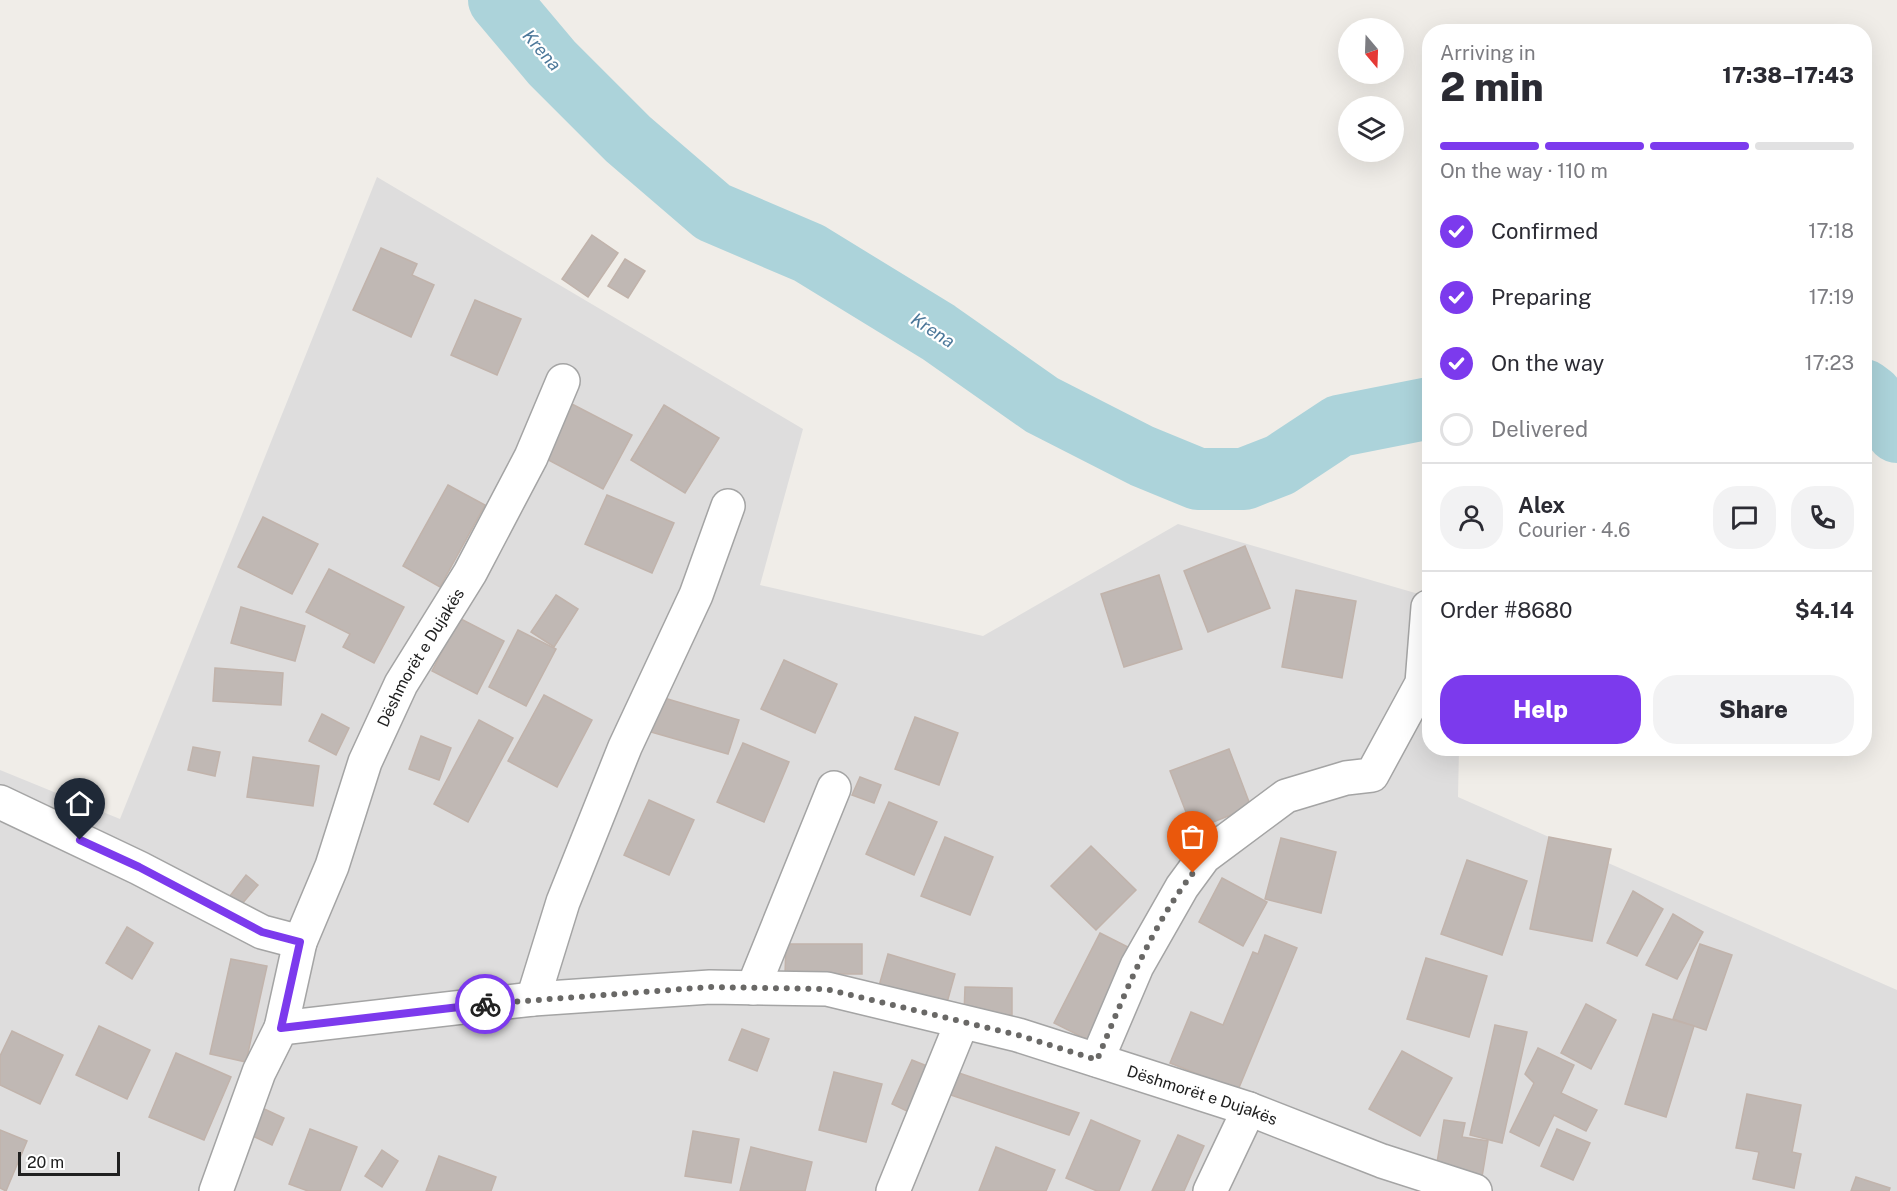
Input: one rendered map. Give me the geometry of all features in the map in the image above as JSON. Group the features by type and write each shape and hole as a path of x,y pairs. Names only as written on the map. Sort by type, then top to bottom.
{"street":[{"name":"Dëshmorët e Dujakës","path":"216,1191 259,1072 281,1028 300,942 332,866 365,762 401,684 470,573 531,457 563,381"},
{"path":"533,999 562,902 625,747 696,595 728,506"},
{"path":"1097,1060 1137,966 1182,887 1204,858 1286,796 1346,778 1372,775 1422,683"},
{"path":"753,988 834,788"},
{"path":"0,802 139,867 262,932 300,942"},
{"name":"Dëshmorët e Dujakës","path":"281,1028 533,999 710,987 826,989 1018,1035 1249,1109 1382,1161 1475,1191"},
{"path":"893,1191 962,1022"},
{"path":"1210,1191 1249,1109"}],"shaded area":[{"path":"377,177 803,429 760,585 983,636 1178,524 1422,595 1422,756 1459,756 1458,797 1897,990 1897,1191 0,1191 0,770 120,819"}],"building":[{"path":"592,235 618,253 588,297 562,279"},
{"path":"381,248 417,264 412,275 434,285 411,337 353,310"},
{"path":"625,259 645,271 628,298 608,286"},
{"path":"475,300 521,319 497,375 451,355"},
{"path":"568,402 632,435 603,489 539,455"},
{"path":"664,405 719,438 685,493 631,460"},
{"path":"448,485 485,505 440,587 403,566"},
{"path":"607,495 674,523 652,573 585,544"},
{"path":"263,517 318,544 292,594 238,567"},
{"path":"1245,546 1270,608 1208,632 1184,571"},
{"path":"329,569 404,607 374,663 343,647 350,634 306,612"},
{"path":"1159,575 1182,649 1124,667 1101,594"},
{"path":"1296,590 1356,601 1342,678 1282,667"},
{"path":"556,595 578,609 554,647 531,632"},
{"path":"241,607 305,626 295,661 231,643"},
{"path":"459,618 504,641 477,694 432,671"},
{"path":"518,630 556,649 526,706 489,687"},
{"path":"784,660 837,684 815,733 761,709"},
{"path":"215,668 283,673 281,705 213,701"},
{"path":"544,695 592,720 557,787 508,761"},
{"path":"654,695 739,720 728,754 644,730"},
{"path":"322,714 349,728 336,755 309,741"},
{"path":"915,717 958,733 939,785 895,769"},
{"path":"479,720 513,738 468,822 434,804"},
{"path":"421,736 451,748 439,780 409,769"},
{"path":"743,743 789,762 764,822 717,802"},
{"path":"193,747 220,752 215,776 188,770"},
{"path":"1229,749 1251,807 1193,830 1170,771"},
{"path":"253,757 319,766 313,806 247,797"},
{"path":"860,777 881,785 874,803 852,795"},
{"path":"649,800 694,820 669,875 624,855"},
{"path":"889,802 937,822 914,875 866,854"},
{"path":"945,837 993,857 970,915 921,896"},
{"path":"1549,837 1611,849 1592,941 1530,929"},
{"path":"1281,838 1336,852 1321,913 1265,899"},
{"path":"1091,846 1136,890 1096,930 1051,886"},
{"path":"1467,860 1527,881 1502,955 1441,934"},
{"path":"246,875 258,885 241,905 230,896"},
{"path":"1222,878 1267,902 1243,946 1199,922"},
{"path":"1633,891 1663,909 1637,956 1607,943"},
{"path":"1673,914 1703,932 1677,979 1646,965"},
{"path":"127,927 153,943 132,979 106,963"},
{"path":"1100,933 1134,950 1088,1040 1054,1023"},
{"path":"1265,935 1297,948 1238,1090 1170,1063 1191,1012 1223,1025 1253,952 1258,954"},
{"path":"786,944 862,944 862,974 785,974"},
{"path":"1700,944 1732,955 1706,1030 1673,1019"},
{"path":"888,954 955,974 946,1006 879,986"},
{"path":"1426,958 1487,976 1469,1037 1407,1019"},
{"path":"231,959 267,966 246,1062 210,1054"},
{"path":"965,987 1012,988 1012,1015 964,1014"},
{"path":"1586,1004 1616,1020 1591,1069 1561,1053"},
{"path":"1653,1014 1694,1026 1666,1117 1625,1104"},
{"path":"1495,1025 1527,1032 1502,1143 1470,1135"},
{"path":"99,1026 150,1050 127,1099 76,1075"},
{"path":"742,1029 769,1039 757,1071 729,1060"},
{"path":"12,1031 63,1055 40,1104 0,1085 0,1056"},
{"path":"1538,1048 1574,1065 1561,1093 1597,1110 1586,1131 1554,1115 1539,1146 1510,1132 1534,1083 1525,1074"},
{"path":"1402,1051 1452,1078 1420,1136 1369,1109"},
{"path":"176,1053 231,1077 204,1140 149,1117"},
{"path":"912,1060 932,1068 911,1113 892,1104"},
{"path":"834,1072 882,1084 866,1142 819,1130"},
{"path":"956,1072 1079,1113 1069,1135 948,1094"},
{"path":"1747,1094 1801,1105 1792,1152 1801,1154 1794,1188 1753,1179 1759,1152 1736,1148"},
{"path":"260,1107 284,1118 272,1145 248,1134"},
{"path":"1091,1120 1140,1141 1119,1191 1097,1191 1066,1178"},
{"path":"1444,1120 1465,1123 1462,1137 1488,1141 1481,1183 1435,1175"},
{"path":"310,1129 357,1147 340,1191 308,1191 289,1184"},
{"path":"1557,1129 1590,1143 1573,1180 1541,1166"},
{"path":"0,1130 27,1141 6,1191 0,1188"},
{"path":"693,1131 739,1139 731,1183 685,1176"},
{"path":"1178,1135 1204,1146 1184,1191 1152,1191"},
{"path":"751,1147 812,1162 805,1191 740,1191"},
{"path":"996,1147 1055,1170 1046,1191 979,1191"},
{"path":"382,1150 398,1161 382,1187 365,1176"},
{"path":"439,1156 496,1177 491,1191 426,1191"},
{"path":"1856,1177 1890,1188 1889,1191 1851,1191"}],"waterway":[{"name":"Krena","path":"499,0 552,63 628,139 713,212 809,253 938,332 1042,405 1142,456 1198,479 1244,479 1280,465 1339,426 1422,410"},
{"name":"Krena","path":"1872,396 1897,432"}],"way so far":[{"path":"485,1004 710,987 826,989 1018,1035 1097,1060 1137,966 1182,887 1193,873"}],"route":[{"path":"80,840 139,867 262,932 300,942 281,1028 485,1004"}]}
